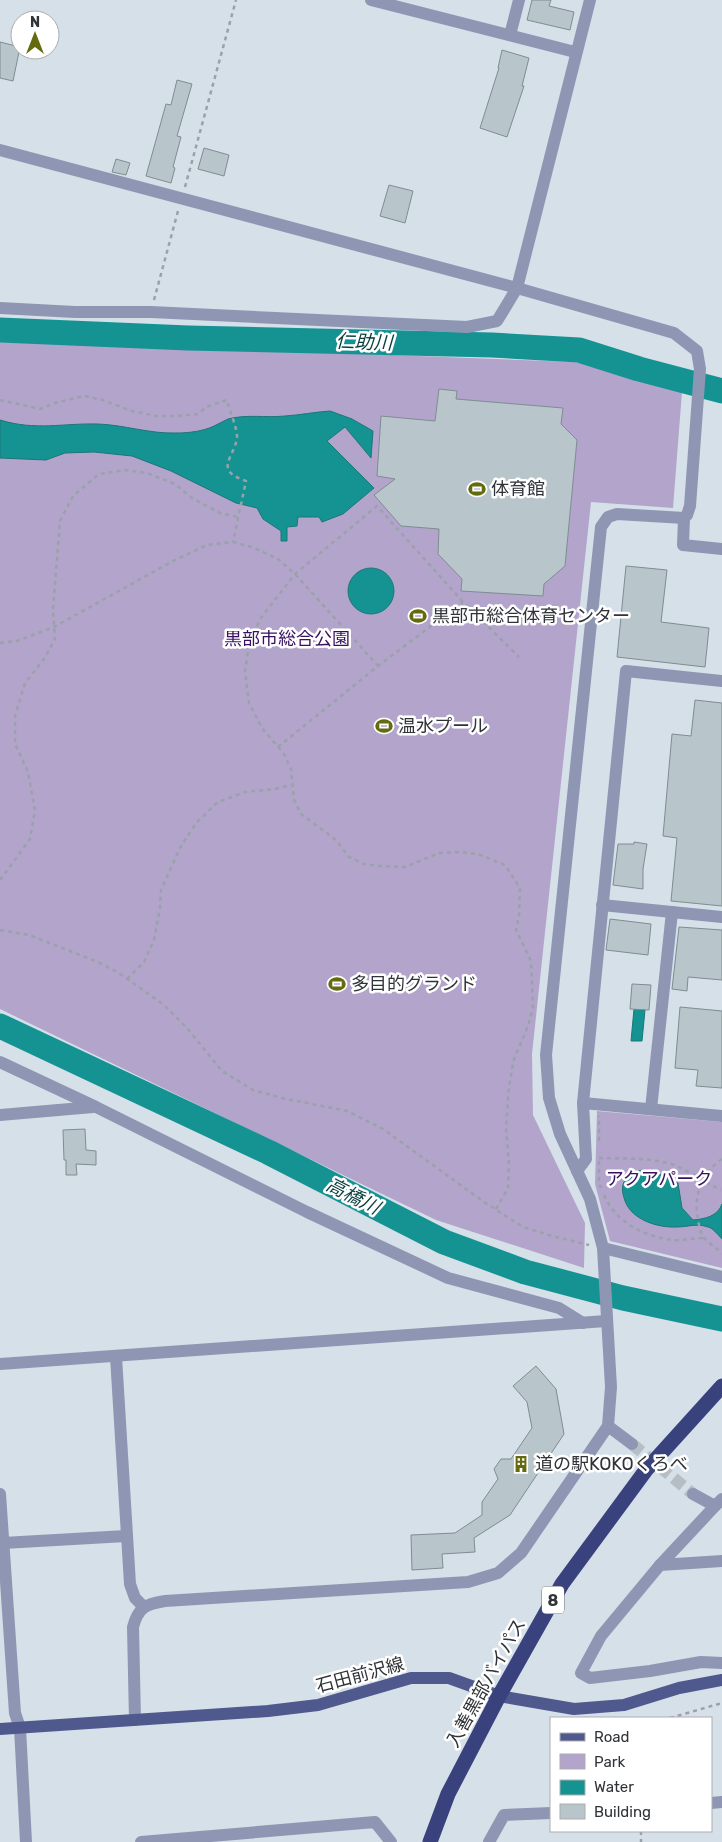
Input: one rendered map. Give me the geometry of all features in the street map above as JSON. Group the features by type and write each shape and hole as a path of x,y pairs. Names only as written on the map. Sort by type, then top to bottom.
{"highway":[{"name":"入善黒部バイパス","path":"430,1842 448,1794 499,1696 562,1584 646,1470 722,1386"}],"main road":[{"name":"石田前沢線","path":"0,1729 268,1711 318,1705 411,1678 449,1678 499,1696 574,1710 624,1705 679,1688 722,1680"}],"street":[{"path":"371,0 575,52"},
{"path":"510,35 519,0"},
{"path":"0,308 75,312 151,312 467,327 497,322 517,288 575,52 590,0"},
{"path":"0,150 517,288 674,333 697,351 700,369 690,506 684,518 683,545 722,549"},
{"path":"136,1720 132,1627 136,1614 152,1602 468,1582 498,1573 521,1553 608,1426 611,1387 603,1254 590,1199 560,1134 549,1098 546,1055 601,527 608,517 617,514 684,518"},
{"path":"577,1171 586,1159 582,1103 626,671 722,680"},
{"path":"602,905 722,917"},
{"path":"651,1110 672,912"},
{"path":"0,1062 96,1107 306,1212 448,1278 559,1308 583,1323"},
{"path":"582,1103 722,1116"},
{"path":"0,1115 96,1107"},
{"path":"603,1254 722,1277"},
{"path":"0,1364 606,1321"},
{"path":"116,1357 130,1584 136,1598 144,1607"},
{"path":"608,1426 632,1444"},
{"path":"0,1494 15,1713 20,1728 26,1842"},
{"path":"693,1494 718,1503 660,1566 601,1636 581,1673 590,1678 650,1671 701,1662 722,1662"},
{"path":"3,1543 126,1536"},
{"path":"660,1566 722,1561"},
{"path":"489,1842 504,1816 550,1813"},
{"path":"141,1842 375,1822 391,1842"}],"path":[{"path":"151,312 236,0"},
{"path":"0,400 40,409 55,403 84,396 103,400 132,411 157,416 198,414 206,407 226,400 237,437 227,459 229,471 237,478 246,482 233,542"},
{"path":"0,880 30,839 35,811 28,772 15,744 15,716 25,683 45,658 55,639 54,609 60,521 73,496 99,474 125,470 146,472 175,484 192,498 220,513 238,517"},
{"path":"496,1209 508,1188 509,1164 506,1128 509,1086 514,1059 528,1026 533,1008 531,961 516,930 519,916 520,888 506,865 478,854 459,852 439,854 404,866 364,864 349,857 336,840 301,814 294,800 291,785 291,769 284,754 262,728 250,703 245,671 249,646 260,619 295,574 378,506 463,602 518,657"},
{"path":"0,642 17,641 54,627 173,561 207,545 233,542 252,547 278,559 295,574 378,666"},
{"path":"278,747 378,666 463,602"},
{"path":"127,979 144,962 154,940 160,908 161,890 180,848 196,823 218,802 245,792 275,789 291,785"},
{"path":"0,930 29,935 98,962 127,979 164,1005 187,1028 222,1071 253,1090 347,1111 383,1129 523,1227 603,1254"},
{"path":"599,1149 600,1105"},
{"path":"704,1238 673,1240 646,1233 624,1223 608,1207 599,1184 599,1158 652,1160 674,1166 721,1190"},
{"path":"722,1159 717,1162 702,1180 696,1194 700,1231 704,1238 722,1252"},
{"path":"673,1717 722,1703"}],"green space":[{"name":"黒部市総合公園","path":"0,340 576,362 682,392 673,508 591,502 532,1054 533,1115 585,1223 584,1268 436,1220 0,1009"},
{"name":"アクアパーク","path":"597,1111 722,1122 722,1268 610,1241 595,1184"}],"water":[{"path":"330,411 352,419 373,431 371,458 345,427 327,441 374,488 343,514 322,522 319,517 298,517 297,526 287,527 287,541 281,541 281,531 263,519 257,508 236,503 171,471 132,456 94,452 65,453 46,460 0,458 0,420 38,426 98,424 157,432 182,433 206,429 228,419 249,416 291,416"},
{"path":"366,568 376,568 390,578 394,591 390,604 384,610 376,614 366,614 352,604 348,596 348,586 358,572"},
{"path":"634,1009 645,1010 642,1041 631,1041"},
{"path":"642,1170 657,1173 678,1183 682,1208 693,1220 706,1218 714,1214 722,1204 722,1239 714,1230 708,1227 700,1225 662,1226 646,1222 633,1213 625,1201 623,1184 629,1175"}],"building":[{"path":"532,0 551,0 549,6 574,12 570,30 527,20"},
{"path":"0,42 10,44 10,60 17,60 13,81 0,78"},
{"path":"502,50 529,58 522,86 524,86 507,137 480,128 499,68"},
{"path":"177,80 192,84 177,136 181,137 171,183 146,176 166,104 171,105"},
{"path":"204,148 229,155 224,176 198,169"},
{"path":"116,159 130,163 126,175 112,172"},
{"path":"389,185 413,191 405,223 380,216"},
{"name":"体育館","path":"439,389 457,391 456,399 563,408 561,424 577,440 565,566 544,584 543,596 461,591 462,579 438,554 439,529 401,526 374,495 395,479 377,476 381,416 435,421"},
{"path":"626,566 667,570 661,622 709,628 705,667 617,657"},
{"path":"695,700 722,703 722,906 671,901 677,838 663,836 672,734 691,736"},
{"path":"634,842 647,844 643,869 643,889 613,885 618,844 634,844"},
{"path":"610,919 651,924 648,955 606,950"},
{"path":"679,927 722,930 722,980 688,977 687,991 672,989"},
{"path":"632,984 651,985 649,1010 630,1009"},
{"path":"680,1007 722,1011 722,1088 696,1086 698,1070 675,1068"},
{"path":"85,1129 86,1150 96,1151 96,1165 76,1164 77,1175 66,1175 63,1130"},
{"name":"道の駅KOKOくろべ","path":"536,1366 556,1389 564,1434 510,1515 474,1538 475,1552 442,1554 443,1568 412,1570 411,1535 455,1533 482,1515 482,1502 498,1479 494,1469 501,1459 511,1459 532,1428 527,1402 513,1386"}],"waterway":[{"name":"仁助川","path":"0,330 188,338 492,345 579,350 639,369 722,391"},
{"name":"高橋川","path":"0,1026 268,1152 444,1242 525,1272 623,1298 722,1319"}],"tunnel":[{"path":"632,1444 693,1494"}],"place":[{"name":"体育館","path":"477,489"},
{"name":"黒部市総合体育センター","path":"418,616"},
{"name":"温水プール","path":"384,726"},
{"name":"多目的グランド","path":"337,984"},
{"name":"道の駅KOKOくろべ","path":"521,1464"}]}
